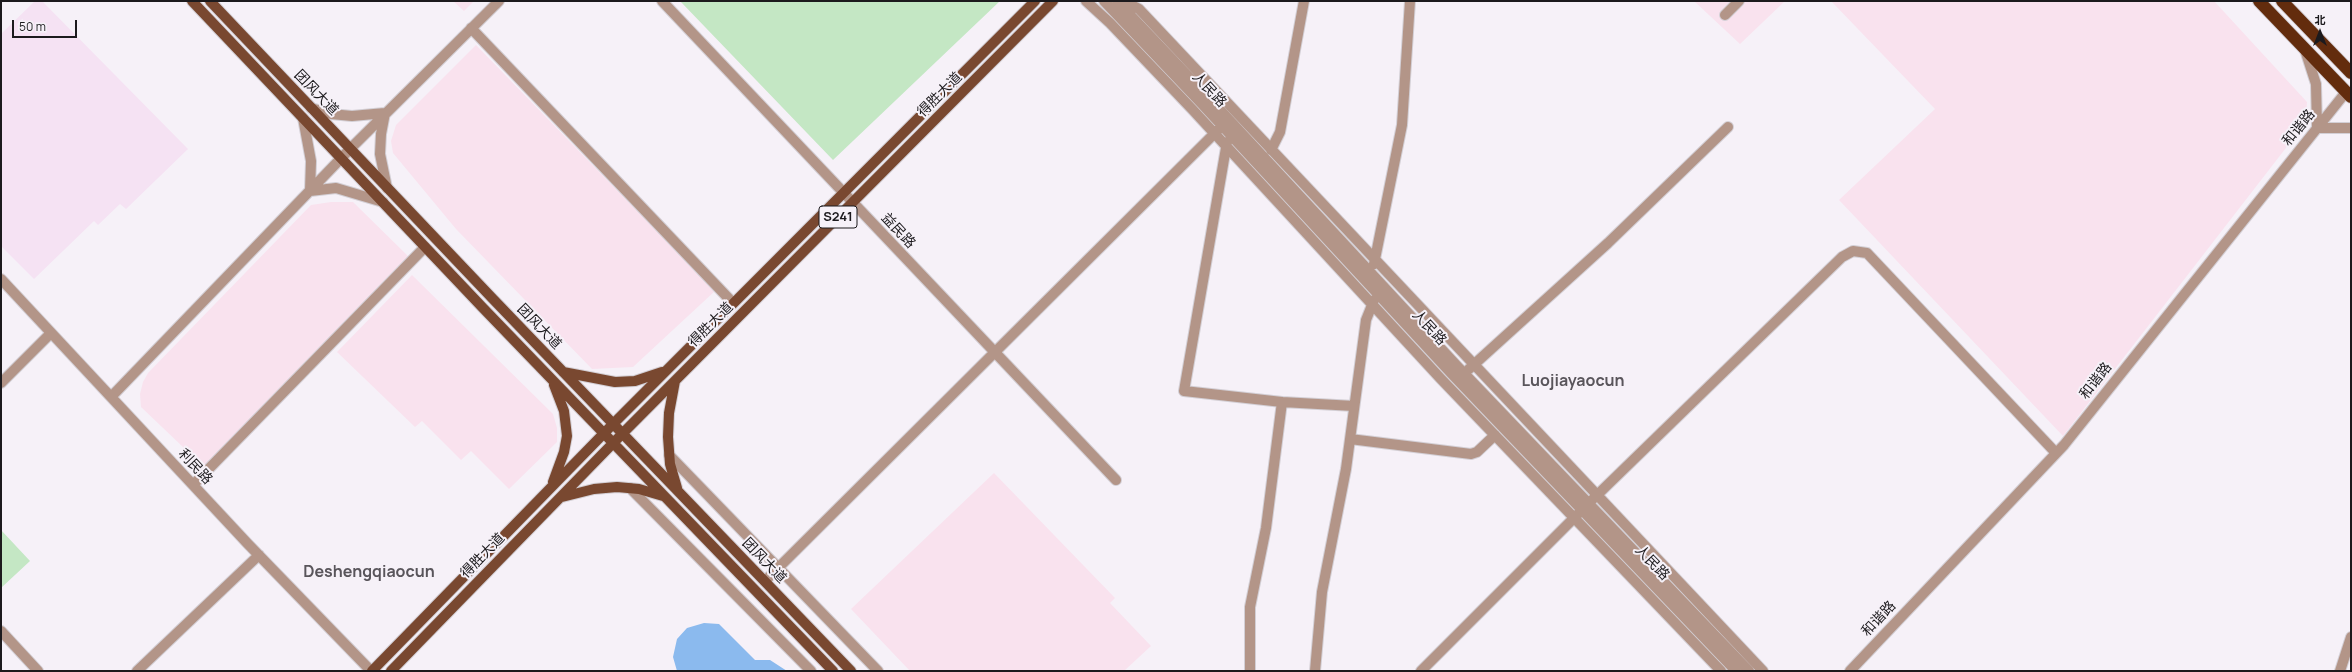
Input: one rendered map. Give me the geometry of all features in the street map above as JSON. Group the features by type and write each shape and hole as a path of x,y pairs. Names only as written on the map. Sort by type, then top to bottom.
{"highway":[{"path":"2259,1 2349,95"},
{"path":"2282,1 2351,73"}],"main road":[{"name":"团风大道","path":"192,1 425,247 833,671"},
{"name":"团风大道","path":"210,1 622,434 851,671"},
{"name":"得胜大道","path":"372,671 604,433 1035,1"},
{"name":"得胜大道","path":"391,671 613,443 1053,1"},
{"path":"563,372 605,381 625,382 644,379 669,368"},
{"path":"548,490 564,452 567,436 564,411 552,379"},
{"path":"675,381 668,425 669,455 678,492"},
{"path":"558,499 594,489 630,488 666,497"}],"street":[{"path":"111,397 341,158 499,1"},
{"name":"益民路","path":"662,1 1116,480"},
{"path":"1086,1 1110,23 1215,133 1495,435 1721,671"},
{"name":"人民路","path":"1104,1 1226,129 1376,292 1585,507 1749,671"},
{"name":"人民路","path":"1117,1 1372,274 1736,671"},
{"path":"1124,1 1139,10 1764,671"},
{"path":"1271,150 1280,132 1304,1"},
{"path":"1372,274 1402,125 1410,1"},
{"path":"1725,15 1739,1"},
{"path":"471,28 733,303"},
{"path":"2304,48 2316,84 2318,106 2317,128 2351,128"},
{"name":"和谐路","path":"1850,671 2056,454 2317,128 2349,95"},
{"path":"311,108 331,114 352,116 385,114"},
{"path":"385,114 381,134 380,154 387,188"},
{"path":"303,118 311,162 310,191"},
{"path":"1464,374 1608,243 1728,127"},
{"path":"765,581 1215,133 1226,129 1226,145 1184,392 1282,402 1354,406"},
{"path":"310,191 336,188 383,202"},
{"path":"193,485 425,247"},
{"path":"1421,671 1597,495 1842,257 1853,251 1867,253 2056,454"},
{"name":"利民路","path":"1,279 259,555 372,671"},
{"path":"1315,671 1322,592 1350,439 1366,320 1376,292"},
{"path":"1,383 51,333"},
{"path":"1250,671 1250,602 1266,528 1282,402"},
{"path":"1350,439 1471,454 1477,452 1495,435"},
{"path":"669,455 878,671"},
{"path":"630,488 811,671"},
{"path":"137,671 259,555"},
{"path":"1,631 38,671"},
{"path":"2340,671 2351,637"}],"shaded area":[{"path":"35,1 42,1 188,149 126,209 120,204 98,225 94,221 34,279 1,246 1,34"},
{"path":"453,1 474,1 464,11"},
{"path":"1694,1 1785,1 1740,44"},
{"path":"1831,1 2214,1 2307,102 2306,122 2063,436 1839,200 1935,109"},
{"path":"476,45 715,291 633,367 592,369 456,229 393,153 391,141 396,125"},
{"path":"331,202 353,202 410,258 205,468 141,407 140,394 143,382 148,373 311,205"},
{"path":"412,275 553,414 557,428 557,442 509,489 471,451 461,460 422,421 415,427 337,352"},
{"path":"994,473 1115,598 1110,603 1151,646 1124,671 910,671 851,609"}],"green space":[{"path":"680,1 1000,1 833,160"},
{"path":"1,530 30,561 1,588"}],"water":[{"path":"704,623 719,624 755,660 770,660 787,671 677,671 673,657 677,639 687,628"}],"district":[{"name":"Luojiayaocun","path":"1573,382"},
{"name":"Deshengqiaocun","path":"369,573"}]}
